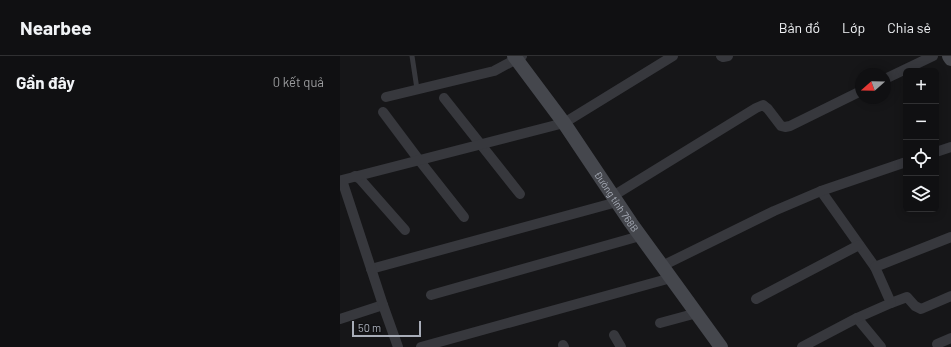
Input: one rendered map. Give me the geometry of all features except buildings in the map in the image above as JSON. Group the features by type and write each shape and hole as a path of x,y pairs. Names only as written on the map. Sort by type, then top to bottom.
{"street":[{"path":"398,347 371,270 341,176 355,176 564,122 673,56"},
{"path":"721,56 728,56"},
{"path":"891,76 933,56"},
{"path":"386,97 494,71 517,57"},
{"name":"Đường tỉnh 768B","path":"517,57 564,122 640,236 721,347"},
{"path":"371,270 615,199 756,108 763,105 781,126 785,127 790,126 855,94"},
{"path":"444,98 520,194"},
{"path":"383,112 464,217"},
{"path":"939,151 951,147"},
{"path":"421,347 667,272 774,211 821,191 903,163"},
{"path":"355,176 360,179 405,230"},
{"path":"821,191 875,266 891,302"},
{"path":"431,295 640,236"},
{"path":"875,266 951,237"},
{"path":"756,299 859,244"},
{"path":"802,347 891,302 907,297 915,306 921,309 951,296"},
{"path":"340,319 383,305"},
{"path":"660,323 697,313"},
{"path":"857,318 881,347"},
{"path":"614,335 621,347"},
{"path":"937,345 951,338"}],"lane":[{"path":"412,56 417,90"}]}
